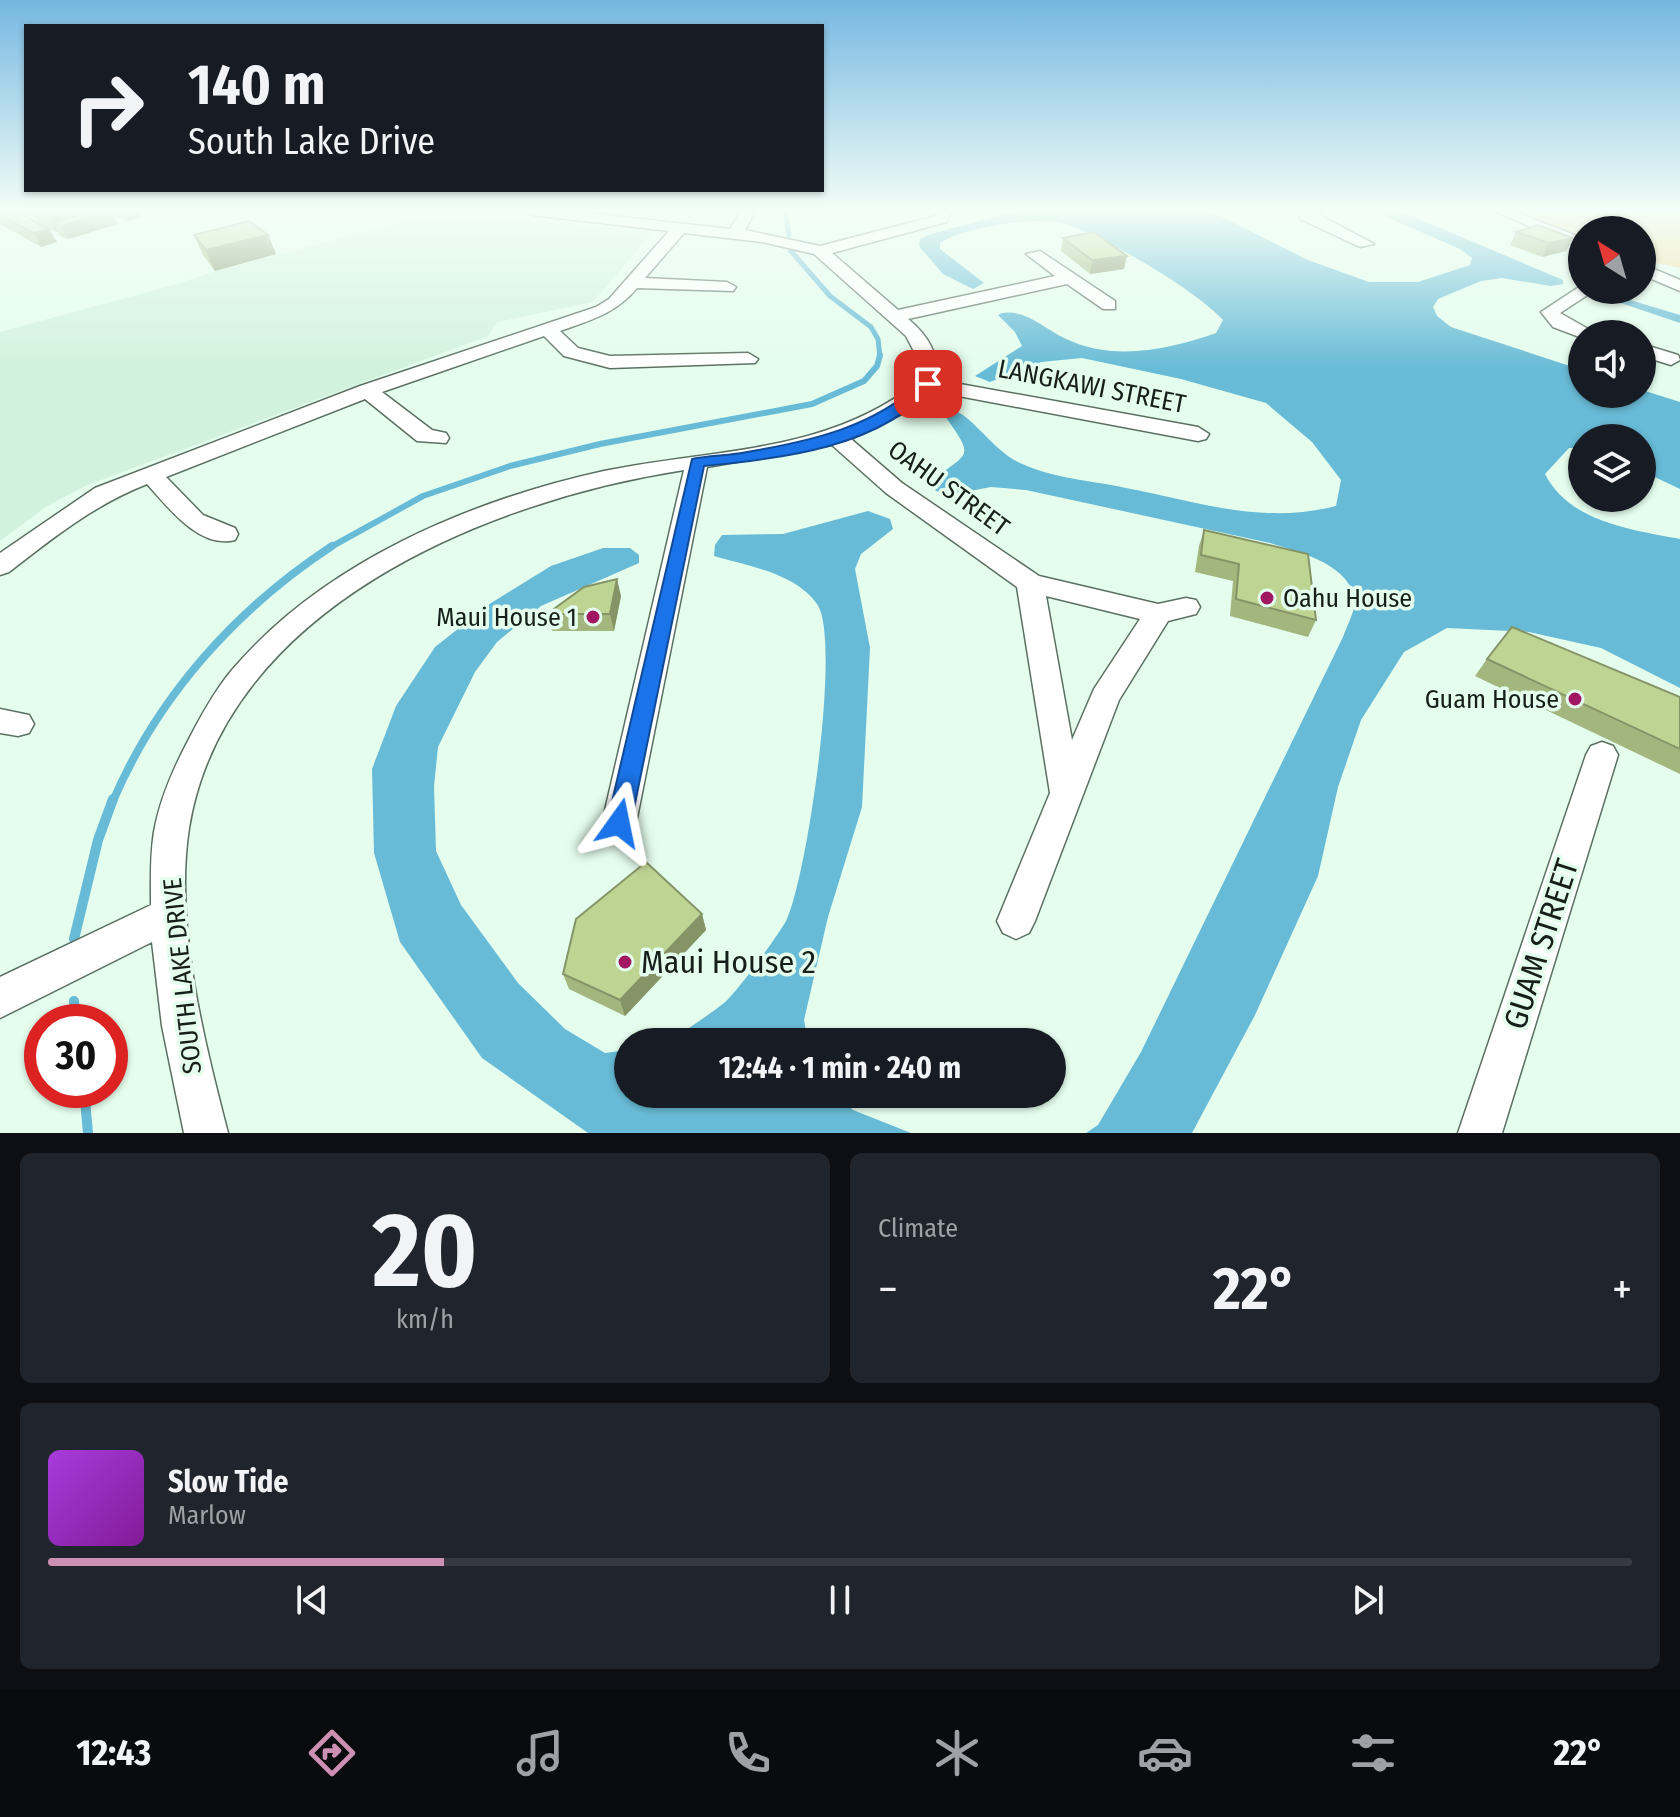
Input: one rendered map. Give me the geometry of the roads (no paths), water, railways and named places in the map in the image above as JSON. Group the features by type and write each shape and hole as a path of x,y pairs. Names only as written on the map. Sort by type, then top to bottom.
{"street":[{"path":"0,566 85,503 151,474 367,390 610,307 649,264"},
{"path":"835,264 896,316 924,345 929,361 928,384"},
{"path":"1049,264 1109,305"},
{"path":"1656,275 1680,286"},
{"path":"896,316 1070,278"},
{"path":"632,283 727,287"},
{"path":"1568,300 1550,312 1559,323 1568,326"},
{"path":"546,328 571,352 585,359 642,363 748,359"},
{"path":"1656,354 1671,359"},
{"name":"LANGKAWI STREET","path":"928,384 1198,434"},
{"name":"SOUTH LAKE DRIVE","path":"206,1133 186,1053 170,914 170,841 188,772 241,679 278,638 341,590 452,528 499,508 599,479 697,462 745,458 837,438 881,421 905,406 928,384"},
{"path":"367,390 425,436 438,438"},
{"name":"OAHU STREET","path":"837,438 894,488 1030,583"},
{"path":"619,823 697,462"},
{"path":"151,474 194,520 226,534"},
{"path":"1016,921 1065,790 1105,697 1172,611 1030,583 1065,790"},
{"name":"GUAM STREET","path":"1480,1133 1602,755"},
{"path":"0,998 170,914"}],"water":[{"path":"934,264 959,264 984,283 973,289 943,274"},
{"path":"1145,264 1319,264 1369,282 1418,282 1470,264 1525,264 1563,280 1563,284 1551,286 1502,278 1481,281 1438,299 1433,307 1437,316 1451,327 1568,365 1568,408 1656,408 1656,394 1680,402 1680,489 1656,478 1656,424 1568,424 1568,449 1545,474 1568,501 1568,512 1584,512 1623,527 1680,539 1680,688 1601,648 1529,632 1447,628 1404,652 1361,720 1338,787 1318,876 1255,1015 1192,1133 1086,1133 1098,1125 1141,1052 1343,637 1353,610 1354,595 1341,574 1330,566 1270,543 1026,490 991,487 949,495 936,491 931,481 964,453 961,440 945,416 955,411 1011,458 1059,476 1256,512 1283,513 1336,506 1341,480 1312,442 1266,403 1181,379 1082,358 1041,362 990,382 975,376 1022,346 1015,332 998,315 1002,313 1027,317 1083,345 1102,350 1140,351 1216,333 1223,320 1193,294"},
{"path":"1624,304 1643,304 1680,315 1680,323"},
{"path":"868,511 890,519 893,529 861,554 855,569 870,648 862,807 828,917 804,1020 805,1028 689,1028 730,997 774,939 786,921 803,859 824,708 824,626 817,604 796,585 756,567 714,556 715,545 722,535 783,534"},
{"path":"603,548 630,548 639,555 639,563 541,606 497,642 475,672 438,747 434,786 436,851 461,905 518,983 565,1029 605,1053 614,1052 614,1108 851,1108 911,1133 588,1133 482,1058 400,942 374,853 372,769 396,706 435,647 491,603 551,566"}],"waterway":[{"path":"802,264 830,296 871,327 878,339 880,356"},
{"path":"330,548 423,496 510,466 600,444 812,404 864,381 877,366 880,356"},
{"path":"113,801 131,762 153,726 203,658 264,598 330,548"},
{"path":"74,939 98,840 113,799"},
{"path":"86,1108 88,1133"}],"place":[{"name":"Oahu House","path":"1267,598"},
{"name":"Maui House 1","path":"593,617"},
{"name":"Guam House","path":"1575,699"},
{"name":"Maui House 2","path":"625,962"}]}
